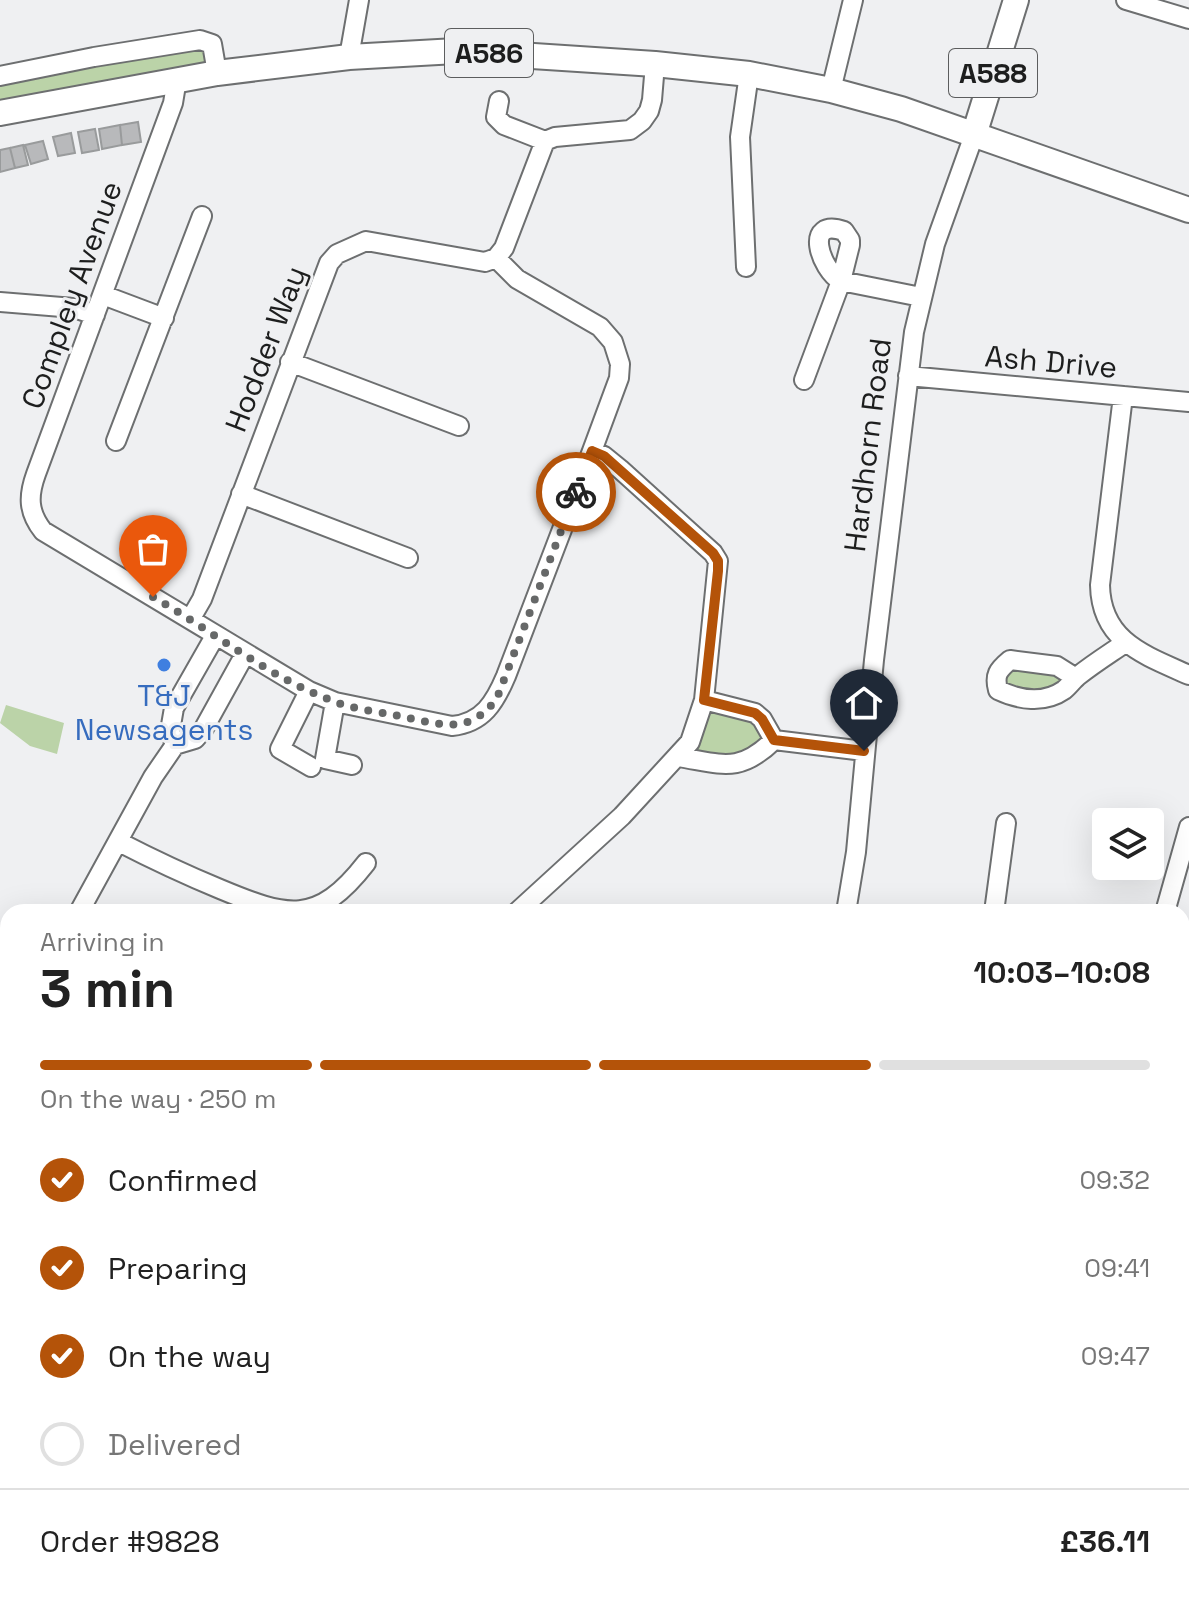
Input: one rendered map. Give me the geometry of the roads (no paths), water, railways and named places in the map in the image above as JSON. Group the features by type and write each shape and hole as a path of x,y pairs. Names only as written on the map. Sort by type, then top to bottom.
{"main road":[{"name":"Hardhorn Road","path":"974,135 1016,0"},
{"name":"A586","path":"0,113 217,73 349,57 456,51 655,64 749,74 831,90 901,109 1189,210"}],"street":[{"path":"349,57 359,0"},
{"path":"831,90 853,0"},
{"path":"1126,0 1189,19"},
{"path":"0,76 200,40 212,44 217,73"},
{"path":"499,101 496,117 504,125 545,141 555,137 630,130 642,121 652,100 655,64"},
{"path":"740,256 740,137 742,104 749,74"},
{"name":"Compley Avenue","path":"173,81 173,103 33,481 31,510 43,531 191,618 245,654 309,691 335,702 452,726 463,725 487,711 506,676 619,378 620,364 613,342 600,327 517,279 496,258"},
{"name":"Hardhorn Road","path":"847,904 856,852 864,751 908,376 921,297 935,244 974,135"},
{"path":"496,258 504,248 545,141"},
{"path":"125,433 164,318 204,238 202,216"},
{"name":"Hodder Way","path":"191,618 202,599 329,263 337,254 366,241 485,262 496,258"},
{"path":"804,380 841,281 921,297"},
{"path":"103,295 164,318"},
{"path":"0,302 74,308 95,315"},
{"path":"290,362 459,426"},
{"name":"Ash Drive","path":"908,376 1189,402"},
{"path":"1123,396 1100,585 1103,614 1125,643 1189,675"},
{"path":"526,904 622,816 678,757 694,733 704,700 718,561 713,553 620,469 592,451"},
{"path":"241,494 408,558"},
{"path":"175,745 170,731 174,708 215,636"},
{"path":"1076,678 1125,643"},
{"path":"84,904 153,777 175,745 195,739 203,730 245,654"},
{"path":"309,691 280,749 311,767"},
{"path":"704,700 755,713 774,740"},
{"path":"335,702 325,759 352,765"},
{"path":"774,740 864,751"},
{"path":"678,757 735,764 758,756 774,740"},
{"path":"995,904 1006,823"},
{"path":"1167,904 1189,827"},
{"path":"119,842 170,868 258,904"},
{"path":"321,904 342,891 366,863"}],"place":[{"name":"T&J Newsagents","path":"164,665"}]}
